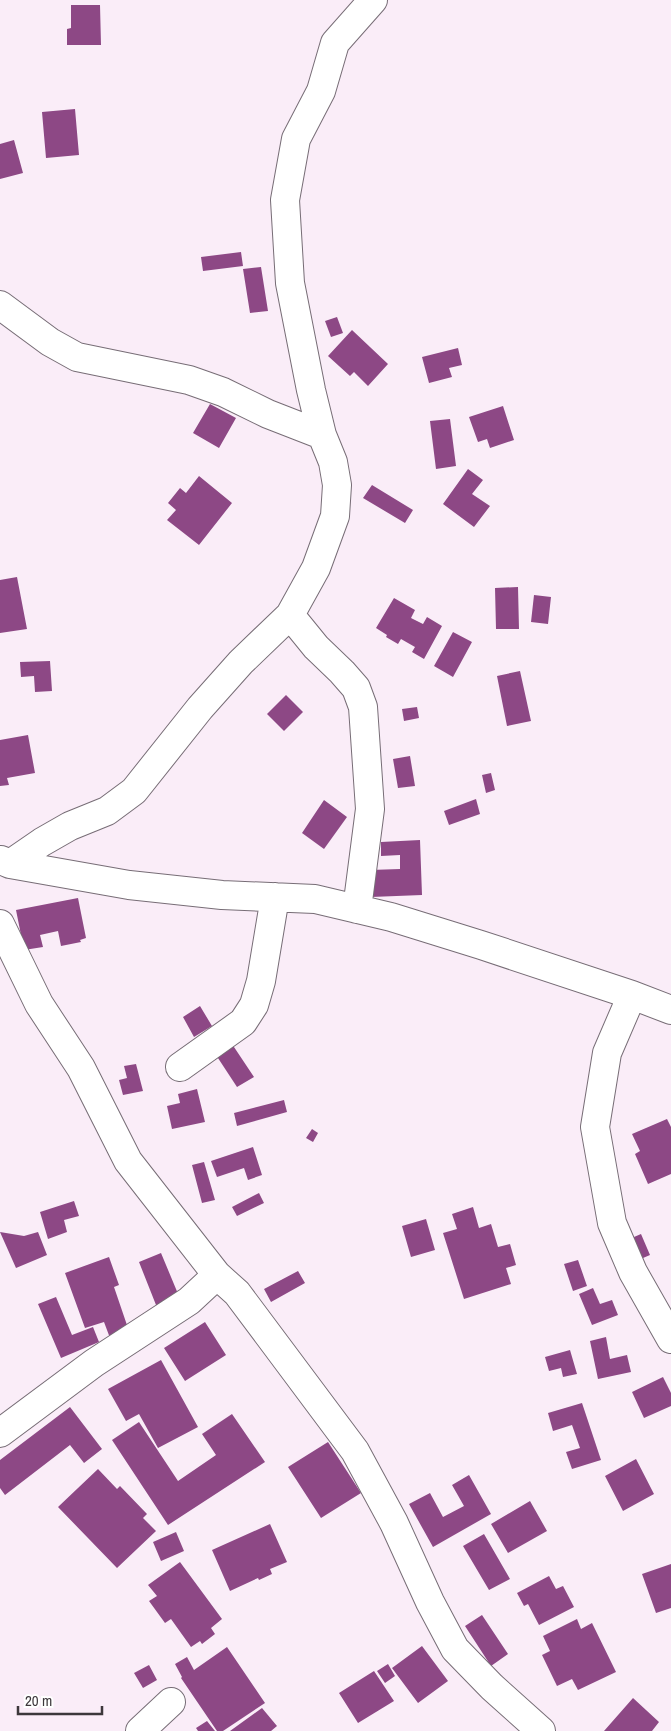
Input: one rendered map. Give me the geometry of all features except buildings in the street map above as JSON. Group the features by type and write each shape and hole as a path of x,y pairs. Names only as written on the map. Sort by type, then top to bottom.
{"street":[{"path":"5,862 70,826 107,811 134,791 194,715 240,662 290,615 316,568 335,516 337,485 311,390 290,283 284,200 296,139 321,90 335,43 373,0"},
{"path":"0,305 50,342 77,357 189,380 223,392 268,414 322,435"},
{"path":"290,615 316,647 356,688 363,707 370,809 357,909"},
{"path":"5,862 129,885 222,895 315,899 391,917 472,942 632,995 671,1010"},
{"path":"180,1067 243,1022 254,1005 275,897"},
{"path":"0,924 39,1004 81,1068 128,1161 217,1274 237,1293 355,1451 394,1523 430,1602 455,1649 492,1687 541,1731"},
{"path":"632,995 608,1053 595,1127 612,1223 633,1272 671,1339"},
{"path":"0,1433 94,1363 189,1301 217,1274"},
{"path":"140,1731 172,1702"}]}
